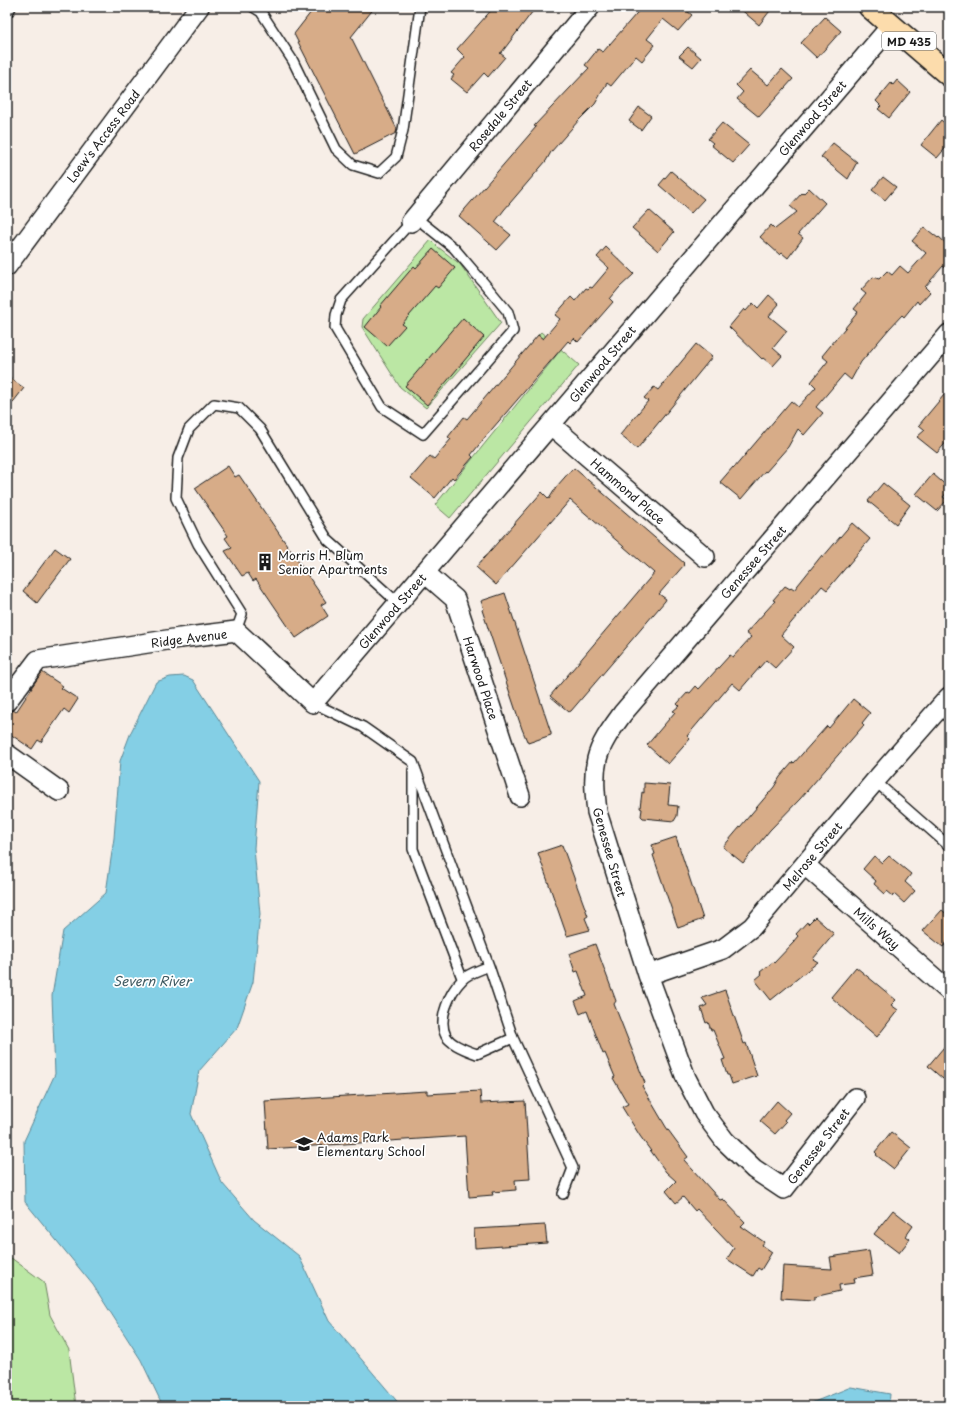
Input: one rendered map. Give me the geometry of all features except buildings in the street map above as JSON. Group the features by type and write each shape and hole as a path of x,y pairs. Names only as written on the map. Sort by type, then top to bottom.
{"main road":[{"name":"MD 435","path":"870,7 949,75"}],"street":[{"name":"Loew's Access Road","path":"7,266 199,7"},
{"name":"Rosedale Street","path":"413,220 590,7"},
{"name":"Glenwood Street","path":"313,703 892,26"},
{"name":"Genessee Street","path":"855,1098 784,1189 754,1169 725,1141 704,1113 686,1078 648,975 597,812 594,785 597,759 607,735 628,707 949,334"},
{"name":"Hammond Place","path":"551,425 704,557"},
{"name":"Harwood Place","path":"424,572 455,599 520,796"},
{"name":"Ridge Avenue","path":"7,701 38,660 236,631 313,703"},
{"name":"Melrose Street","path":"648,975 724,949 752,927 875,781 949,697"},
{"path":"7,754 60,791"},
{"name":"Mills Way","path":"805,865 949,990"}],"lane":[{"path":"7,11 9,11 11,7"},
{"path":"259,8 293,61 336,150 353,165 379,174 396,158 403,130 420,7"},
{"path":"413,220 454,248 508,312 513,331 423,434 382,407 335,328 336,315 340,300 413,220"},
{"path":"236,631 242,614 198,544 176,498 178,458 180,450 190,429 214,404 239,408 260,430 328,540 398,603"},
{"path":"313,703 363,727 414,762 489,966 513,1038 573,1168 564,1194"},
{"path":"414,762 413,849 462,978"},
{"path":"875,781 949,846"},
{"path":"489,966 462,978 450,995 442,1018 446,1036 461,1049 477,1054 513,1038"}],"green space":[{"path":"431,240 460,264 501,323 426,408 400,387 362,327 363,319"},
{"path":"541,332 579,365 450,518 435,505 559,352 538,335"},
{"path":"7,1255 44,1282 50,1315 69,1350 76,1406 7,1406"}],"water":[{"name":"Severn River","path":"184,676 193,680 259,781 254,848 260,914 253,982 237,1028 199,1071 191,1114 222,1183 254,1220 299,1256 329,1321 401,1406 159,1406 161,1402 141,1360 93,1285 25,1202 24,1141 55,1074 52,996 63,931 106,893 114,838 120,761 131,732 156,682 170,677"},
{"path":"851,1387 890,1394 889,1406 804,1406"}],"place":[{"name":"Morris H. Blum Senior Apartments","path":"265,562"},
{"name":"Adams Park Elementary School","path":"304,1144"}]}
